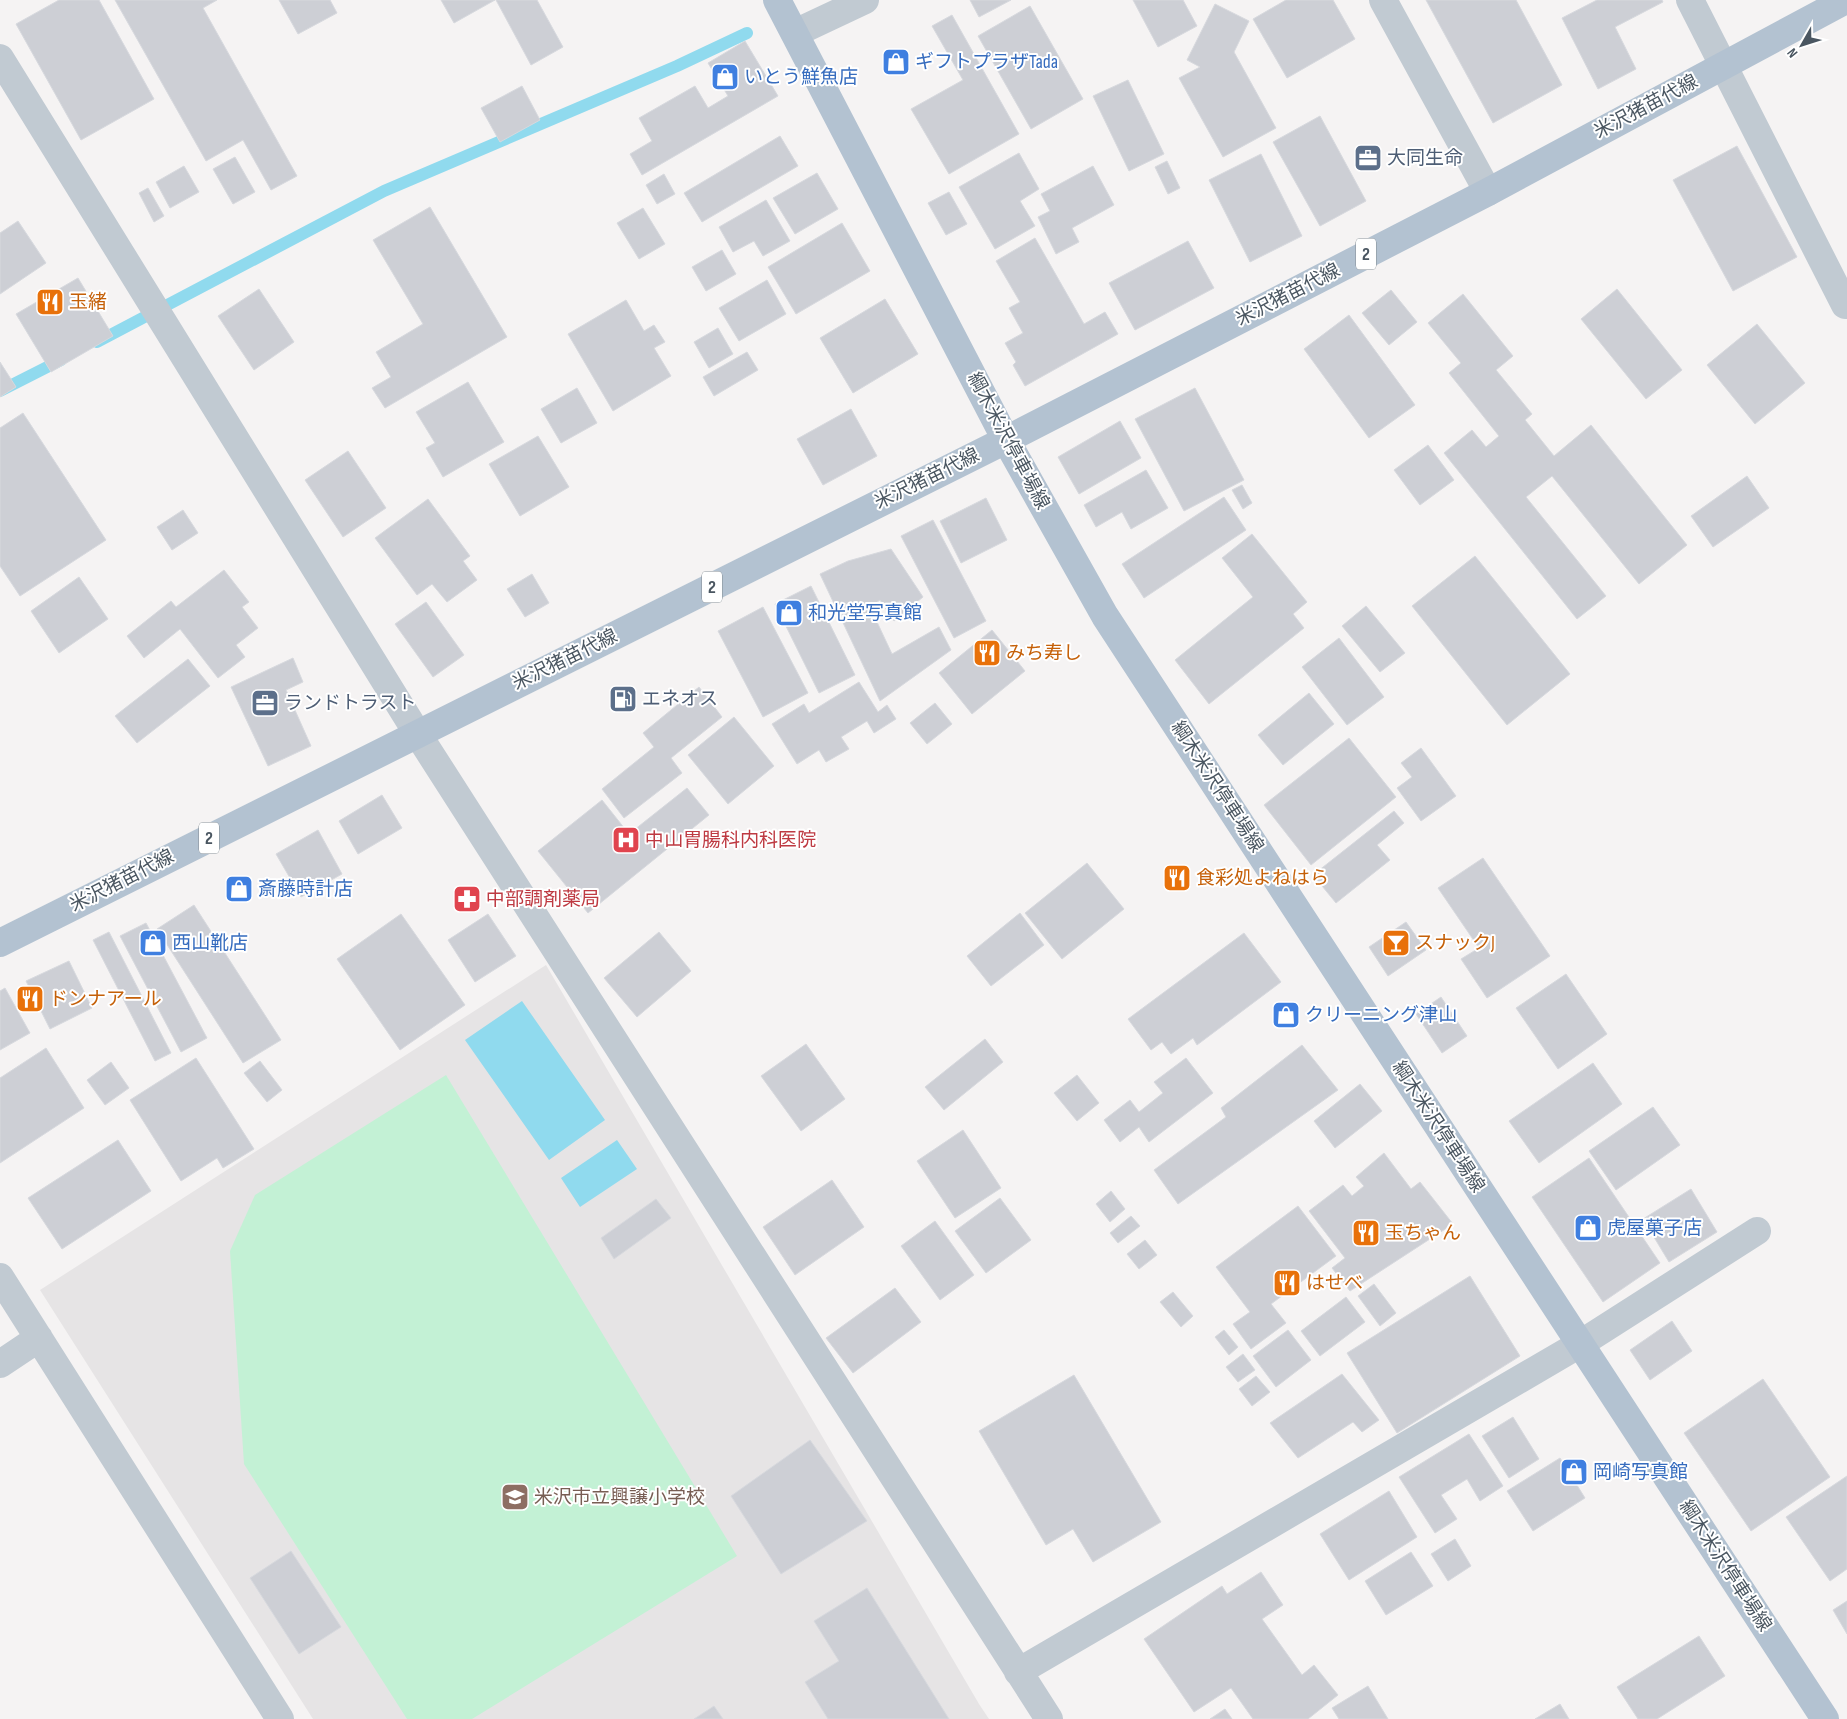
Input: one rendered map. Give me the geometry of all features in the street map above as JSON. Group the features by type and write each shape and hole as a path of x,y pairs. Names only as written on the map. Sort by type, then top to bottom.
{"main road":[{"name":"綱木米沢停車場線","path":"777,0 1006,440 1105,616 1825,1719"},
{"name":"米沢猪苗代線","path":"0,943 1006,440 1488,192 1846,0"}],"street":[{"path":"795,33 865,0"},
{"path":"1383,0 1488,192"},
{"path":"1690,0 1845,304"},
{"path":"0,58 417,733 1049,1719"},
{"path":"1018,1672 1580,1344 1757,1231"},
{"path":"0,1277 280,1719"},
{"path":"0,1364 39,1338"}],"shaded area":[{"name":"米沢市立興譲小学校","path":"546,965 989,1719 313,1719 40,1290"}],"green space":[{"path":"446,1075 737,1556 472,1719 407,1719 244,1464 230,1251 255,1195"}],"water":[{"path":"522,1001 605,1120 549,1160 465,1040"},
{"path":"617,1140 637,1169 580,1207 561,1178"}],"building":[{"path":"59,0 99,0 154,99 81,140 16,24"},
{"path":"115,0 217,0 203,8 297,176 271,190 243,140 206,161"},
{"path":"279,0 330,0 337,13 298,34"},
{"path":"441,0 495,0 454,23"},
{"path":"496,0 537,0 563,47 531,65"},
{"path":"970,0 1011,0 979,17"},
{"path":"1133,0 1183,0 1197,26 1158,47"},
{"path":"1286,0 1333,0 1355,39 1287,78 1253,19"},
{"path":"1426,0 1516,0 1562,85 1493,123"},
{"path":"1597,0 1662,0 1663,2 1615,27 1636,69 1598,89 1562,18"},
{"path":"1215,4 1249,21 1234,52 1276,128 1223,157 1179,78 1200,67 1187,60"},
{"path":"1030,6 1083,99 1031,129 978,36"},
{"path":"952,15 1019,134 949,174 911,109 963,80 932,26"},
{"path":"745,41 778,96 642,175 630,154 652,141 639,118 695,86 708,108 728,96 708,63"},
{"path":"1128,80 1164,154 1129,171 1093,96"},
{"path":"522,86 540,120 500,142 481,108"},
{"path":"1320,116 1366,201 1320,226 1273,142"},
{"path":"780,136 798,166 702,222 684,193"},
{"path":"1737,146 1797,257 1733,291 1673,180"},
{"path":"1019,153 1039,189 1020,201 1035,226 995,249 959,187"},
{"path":"1261,154 1302,236 1250,262 1209,180"},
{"path":"235,157 255,192 233,204 213,169"},
{"path":"1167,161 1180,188 1168,194 1155,167"},
{"path":"184,166 199,192 170,208 156,182"},
{"path":"1093,166 1114,205 1072,228 1079,242 1056,254 1038,217 1050,211 1041,194"},
{"path":"817,173 838,209 795,234 773,198"},
{"path":"664,174 675,194 657,204 646,185"},
{"path":"148,188 164,216 154,222 139,193"},
{"path":"949,192 967,224 946,235 928,203"},
{"path":"766,200 790,241 763,256 754,241 733,252 719,227"},
{"path":"430,207 507,337 385,408 372,388 391,377 376,352 423,324 373,240"},
{"path":"643,208 665,244 639,259 617,223"},
{"path":"18,221 46,263 0,294 0,233"},
{"path":"842,223 870,271 796,314 768,267"},
{"path":"1035,238 1084,324 1105,312 1118,334 1025,386 1013,365 1016,362 1005,343 1023,333 1009,308 1020,302 996,261"},
{"path":"1188,241 1214,288 1135,330 1109,283"},
{"path":"722,250 736,274 706,291 692,267"},
{"path":"78,278 113,336 51,372 16,314"},
{"path":"767,280 786,314 739,341 719,308"},
{"path":"259,289 294,342 254,370 218,316"},
{"path":"1617,289 1682,370 1646,399 1581,319"},
{"path":"1391,290 1417,322 1389,345 1362,313"},
{"path":"1463,294 1513,356 1496,370 1532,414 1525,420 1554,456 1591,425 1687,545 1639,584 1552,476 1526,497 1606,596 1577,619 1444,453 1472,430 1486,447 1499,436 1449,373 1461,363 1428,323"},
{"path":"885,299 918,354 853,393 820,338"},
{"path":"626,300 644,331 654,325 665,342 654,348 671,376 613,411 568,334"},
{"path":"1349,315 1415,405 1369,438 1304,349"},
{"path":"1757,324 1805,383 1755,424 1707,365"},
{"path":"718,328 733,354 709,368 694,342"},
{"path":"747,352 758,370 714,396 703,377"},
{"path":"0,362 16,387 0,397"},
{"path":"468,382 504,442 443,477 426,448 435,443 416,412"},
{"path":"577,388 597,423 561,443 541,409"},
{"path":"1195,388 1244,480 1184,511 1135,419"},
{"path":"851,409 877,456 823,485 797,439"},
{"path":"23,413 106,540 20,596 0,566 0,428"},
{"path":"1120,421 1141,458 1079,494 1058,457"},
{"path":"538,436 569,487 520,516 489,464"},
{"path":"1428,445 1454,480 1420,505 1394,470"},
{"path":"348,451 386,508 343,537 305,480"},
{"path":"1146,470 1168,508 1131,529 1122,512 1096,527 1084,505"},
{"path":"1747,476 1769,508 1713,547 1691,516"},
{"path":"1242,485 1252,503 1243,509 1232,490"},
{"path":"1224,497 1246,530 1144,598 1122,564"},
{"path":"986,498 1007,540 961,563 940,521"},
{"path":"428,499 470,556 463,561 477,580 447,602 432,584 417,595 375,538"},
{"path":"183,510 198,533 172,550 157,527"},
{"path":"933,520 986,621 954,638 901,536"},
{"path":"1252,534 1307,602 1293,614 1304,628 1209,704 1175,660 1253,597 1222,558"},
{"path":"891,549 923,597 894,621 880,600 870,607 892,654 939,627 951,650 880,701 820,574 848,561"},
{"path":"1475,556 1570,674 1507,725 1412,606"},
{"path":"224,570 249,602 242,607 258,628 236,645 245,657 218,678 180,629 144,658 127,636 171,601 176,607"},
{"path":"532,574 549,603 525,617 507,589"},
{"path":"79,577 108,619 59,653 31,611"},
{"path":"811,586 855,675 819,693 775,604"},
{"path":"426,602 464,655 433,677 395,624"},
{"path":"1366,606 1405,653 1380,672 1342,626"},
{"path":"763,607 808,693 763,717 718,631"},
{"path":"992,630 1025,671 972,714 939,673"},
{"path":"1339,638 1384,697 1347,725 1302,667"},
{"path":"293,658 303,682 286,690 311,746 268,766 231,687"},
{"path":"188,659 210,686 137,743 115,716"},
{"path":"859,682 878,712 887,705 896,719 874,733 867,721 841,737 849,749 826,762 819,750 797,764 772,724 804,704 809,713"},
{"path":"699,687 722,717 671,758 682,773 624,818 602,789 654,747 643,733"},
{"path":"1309,693 1334,724 1283,765 1258,735"},
{"path":"935,703 952,724 927,744 910,723"},
{"path":"734,717 774,766 728,804 688,755"},
{"path":"1349,738 1396,797 1311,865 1264,805"},
{"path":"1421,748 1456,796 1421,821 1397,788 1412,777 1401,763"},
{"path":"687,788 709,815 588,913 538,851 602,800 629,834"},
{"path":"382,795 402,828 358,854 339,821"},
{"path":"1394,811 1404,823 1377,845 1390,860 1336,903 1313,875"},
{"path":"318,830 342,874 301,897 276,854"},
{"path":"1483,858 1550,956 1487,998 1461,959 1479,948 1438,888"},
{"path":"1087,863 1124,909 1062,959 1025,913"},
{"path":"194,905 281,1040 243,1063 157,929"},
{"path":"1020,913 1044,945 991,986 967,956"},
{"path":"401,914 465,1005 400,1050 337,959"},
{"path":"488,914 516,956 475,982 448,940"},
{"path":"1406,922 1426,950 1388,976 1369,947"},
{"path":"146,923 207,1038 181,1052 120,936"},
{"path":"109,932 171,1053 155,1061 93,940"},
{"path":"659,932 691,971 637,1017 604,978"},
{"path":"1244,933 1281,982 1197,1045 1193,1038 1171,1054 1162,1042 1151,1050 1128,1019"},
{"path":"69,961 92,1008 50,1029 26,981"},
{"path":"1566,974 1607,1034 1558,1069 1516,1008"},
{"path":"5,988 30,1033 0,1050 0,991"},
{"path":"1441,997 1467,1036 1442,1053 1416,1014"},
{"path":"985,1039 1003,1062 944,1110 925,1087"},
{"path":"806,1044 845,1099 801,1131 761,1076"},
{"path":"1302,1045 1338,1090 1178,1204 1154,1170 1226,1117 1221,1108"},
{"path":"46,1048 84,1108 0,1163 0,1078"},
{"path":"196,1058 254,1149 223,1168 217,1158 181,1181 130,1100"},
{"path":"1186,1058 1213,1093 1149,1142 1139,1127 1120,1142 1104,1120 1130,1100 1139,1112 1163,1093 1154,1082"},
{"path":"260,1061 282,1090 267,1102 244,1073"},
{"path":"111,1062 129,1088 105,1105 87,1080"},
{"path":"1593,1063 1622,1104 1539,1163 1509,1121"},
{"path":"1077,1075 1099,1103 1077,1121 1054,1093"},
{"path":"1360,1084 1382,1111 1335,1148 1314,1121"},
{"path":"1653,1107 1680,1145 1616,1190 1589,1151"},
{"path":"963,1130 1001,1188 955,1218 917,1161"},
{"path":"118,1140 151,1191 62,1249 28,1198"},
{"path":"1384,1153 1411,1189 1420,1182 1453,1224 1350,1291 1332,1268 1345,1258 1309,1211 1343,1185 1352,1196 1364,1186 1356,1177"},
{"path":"1589,1158 1660,1263 1603,1302 1532,1197"},
{"path":"832,1180 864,1227 795,1275 763,1227"},
{"path":"1691,1189 1717,1232 1669,1262 1643,1219"},
{"path":"1111,1191 1125,1209 1110,1222 1096,1204"},
{"path":"1000,1198 1031,1240 986,1273 955,1231"},
{"path":"656,1199 671,1218 614,1259 601,1238"},
{"path":"1298,1206 1336,1256 1271,1304 1286,1323 1251,1349 1233,1324 1250,1312 1216,1267"},
{"path":"1131,1216 1140,1226 1118,1243 1110,1233"},
{"path":"935,1221 974,1275 940,1300 901,1246"},
{"path":"1145,1240 1157,1255 1139,1269 1127,1254"},
{"path":"1470,1276 1520,1356 1397,1433 1347,1353"},
{"path":"1374,1284 1396,1313 1380,1326 1358,1296"},
{"path":"895,1288 921,1322 853,1373 826,1338"},
{"path":"1173,1292 1193,1316 1181,1327 1160,1302"},
{"path":"1346,1297 1365,1322 1320,1356 1301,1331"},
{"path":"1672,1321 1692,1351 1650,1380 1630,1350"},
{"path":"1224,1330 1238,1347 1229,1355 1215,1337"},
{"path":"1288,1330 1311,1360 1276,1387 1253,1356"},
{"path":"1243,1354 1255,1370 1238,1382 1226,1367"},
{"path":"1342,1374 1379,1420 1362,1432 1353,1422 1298,1458 1270,1423"},
{"path":"1074,1375 1161,1522 1093,1562 1073,1529 1046,1545 979,1431"},
{"path":"1256,1376 1270,1392 1252,1406 1239,1389"},
{"path":"1763,1379 1830,1477 1751,1531 1684,1433"},
{"path":"1513,1417 1539,1459 1509,1478 1482,1436"},
{"path":"1469,1434 1503,1486 1480,1501 1467,1479 1441,1495 1457,1519 1435,1533 1399,1477"},
{"path":"810,1440 867,1521 781,1574 731,1496"},
{"path":"1560,1458 1585,1498 1533,1531 1507,1491"},
{"path":"1847,1476 1847,1569 1830,1581 1786,1517"},
{"path":"1389,1491 1417,1537 1349,1580 1320,1534"},
{"path":"1455,1539 1471,1566 1448,1581 1431,1554"},
{"path":"291,1551 341,1627 299,1654 250,1578"},
{"path":"1411,1552 1433,1586 1386,1615 1365,1581"},
{"path":"1261,1572 1283,1605 1262,1619 1302,1675 1314,1665 1338,1695 1308,1719 1253,1719 1231,1688 1194,1712 1144,1639 1222,1586 1227,1594"},
{"path":"867,1588 949,1719 828,1719 805,1682 839,1661 814,1621"},
{"path":"1847,1601 1847,1634 1833,1610"},
{"path":"1699,1636 1725,1676 1657,1719 1638,1719 1617,1687"},
{"path":"1368,1686 1388,1719 1339,1719 1332,1708"},
{"path":"1560,1704 1569,1719 1535,1719"},
{"path":"714,1706 723,1719 694,1719"},
{"path":"1225,1709 1232,1719 1210,1719"}],"waterway":[{"path":"97,342 384,191 677,66 747,33"},
{"path":"0,391 61,360"}],"place":[{"name":"ギフトプラザTada","path":"896,62"},
{"name":"いとう鮮魚店","path":"725,77"},
{"name":"大同生命","path":"1368,158"},
{"name":"玉緒","path":"50,302"},
{"name":"和光堂写真館","path":"789,613"},
{"name":"みち寿し","path":"987,653"},
{"name":"エネオス","path":"623,699"},
{"name":"ランドトラスト","path":"265,703"},
{"name":"中山胃腸科内科医院","path":"626,840"},
{"name":"食彩処よねはら","path":"1177,878"},
{"name":"斎藤時計店","path":"239,889"},
{"name":"中部調剤薬局","path":"467,899"},
{"name":"西山靴店","path":"153,943"},
{"name":"スナックJ","path":"1396,943"},
{"name":"ドンナアール","path":"30,999"},
{"name":"クリーニング津山","path":"1286,1015"},
{"name":"虎屋菓子店","path":"1588,1228"},
{"name":"玉ちゃん","path":"1366,1233"},
{"name":"はせべ","path":"1287,1283"},
{"name":"岡崎写真館","path":"1574,1472"},
{"name":"米沢市立興譲小学校","path":"515,1497"}]}
